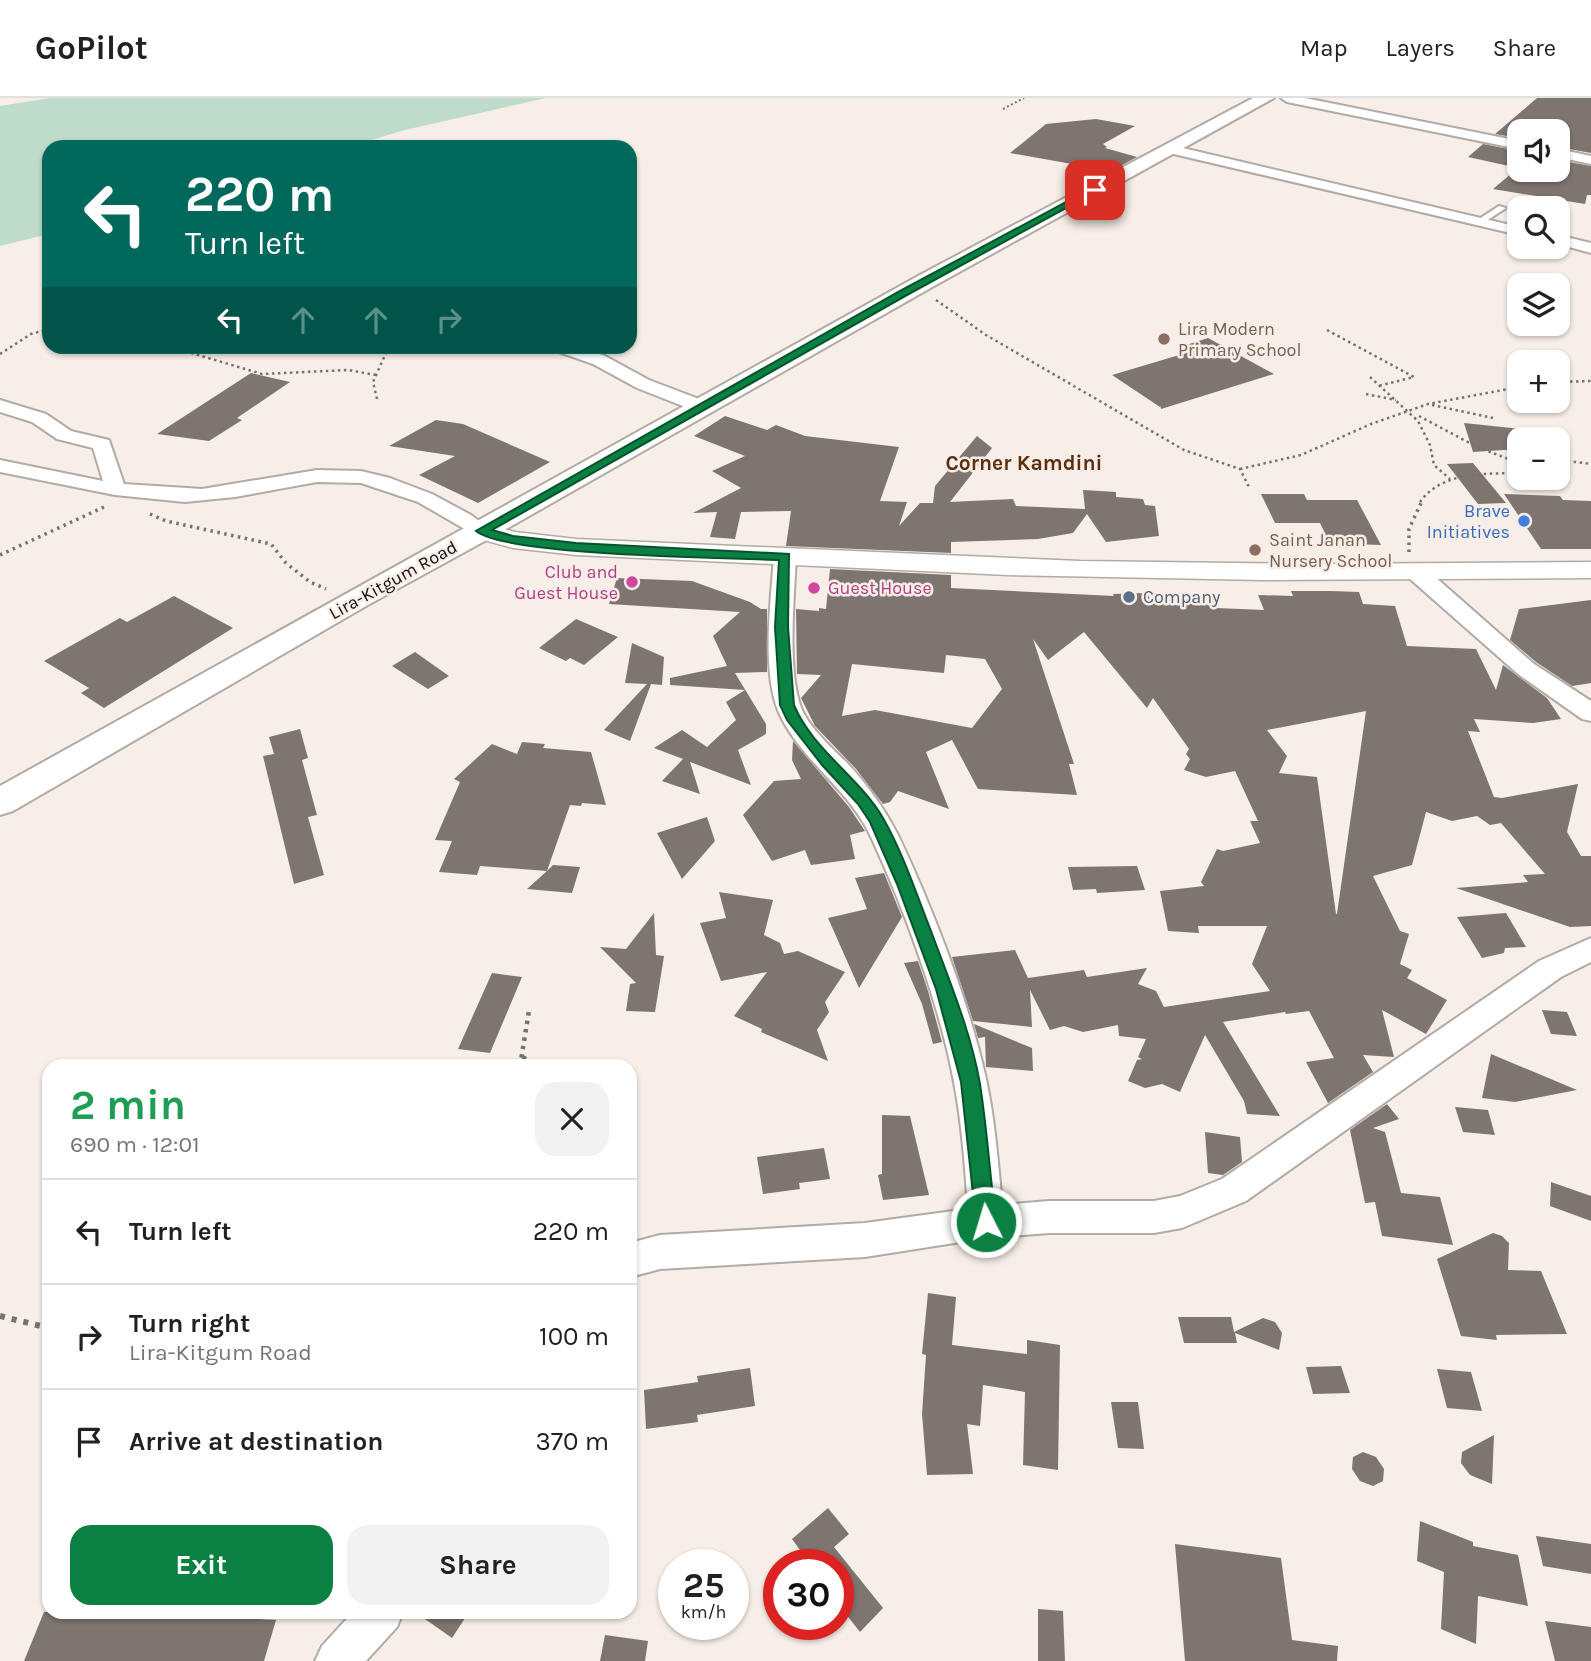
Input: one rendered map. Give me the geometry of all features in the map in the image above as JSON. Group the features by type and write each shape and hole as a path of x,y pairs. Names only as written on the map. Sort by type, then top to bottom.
{"main road":[{"name":"Lira-Kitgum Road","path":"0,802 701,406 1266,98"}],"street":[{"path":"1287,98 1507,143"},
{"path":"1170,149 1507,227"},
{"path":"1570,156 1591,160"},
{"path":"1570,243 1591,248"},
{"path":"582,354 599,360 643,384 701,406"},
{"path":"0,406 39,418 64,435 102,444 124,493"},
{"path":"0,466 124,493 207,495 320,476 354,477 382,483 438,503 482,531 513,540 563,546 1123,570 1417,573 1591,570"},
{"path":"785,557 781,627 787,705 792,717 827,762 864,800 877,821 905,884 944,989 970,1082 986,1222"},
{"path":"1417,573 1527,669 1591,713"},
{"path":"637,1258 660,1252 865,1240 986,1222 1049,1217 1154,1217 1182,1212 1234,1190 1550,968 1591,949"},
{"path":"337,1661 376,1619"}],"lane":[{"path":"1480,221 1502,208"}],"path":[{"path":"1003,109 1024,98"},
{"path":"926,281 936,300 986,335 1184,450 1240,469 1301,455 1428,404 1507,389"},
{"path":"1327,330 1414,377 1378,386"},
{"path":"0,354 31,334 42,331"},
{"path":"195,354 262,374 348,370 376,375"},
{"path":"377,399 373,382 386,354"},
{"path":"1370,377 1409,411 1476,447 1507,459"},
{"path":"1570,382 1591,381"},
{"path":"1366,394 1396,400"},
{"path":"1428,404 1493,418"},
{"path":"1416,414 1430,442 1434,465 1450,479"},
{"path":"1570,461 1591,464"},
{"path":"1240,469 1250,489"},
{"path":"1417,573 1408,548 1411,516 1428,493 1450,479 1507,474"},
{"path":"0,555 124,493 166,522 271,544 286,563 310,582 355,600"},
{"path":"525,1059 523,1057 529,1011"},
{"path":"0,1316 42,1326"}],"green space":[{"path":"50,98 546,98 371,140 42,140 42,236 0,246 0,106"}],"building":[{"path":"1537,98 1591,98 1591,153 1570,149 1570,119 1512,119"},
{"path":"1096,119 1135,126 1103,144 1107,147 1105,148 1137,157 1111,171 1010,153 1046,124"},
{"path":"1507,124 1507,136 1495,134"},
{"path":"1483,144 1507,149 1507,166 1468,157"},
{"path":"1570,162 1591,166 1591,195 1587,195 1585,204 1570,202 1570,196 1536,196 1493,189 1507,177 1507,182 1570,182"},
{"path":"1208,338 1274,374 1161,409 1160,405 1112,375 1186,353 1177,348"},
{"path":"251,373 290,382 237,418 242,420 209,441 157,434"},
{"path":"725,416 767,430 776,425 805,436 899,447 880,501 907,502 899,526 920,503 933,503 935,486 977,436 992,448 950,502 1013,499 1016,506 1085,509 1083,490 1116,492 1116,497 1143,499 1145,505 1155,506 1159,536 1106,542 1087,514 1073,533 1038,539 951,542 951,553 786,546 791,511 741,512 735,539 710,537 717,512 693,513 741,488 712,471 745,456 694,436"},
{"path":"436,420 463,424 550,462 478,503 419,475 455,456 389,446"},
{"path":"1464,423 1507,428 1507,450 1473,452"},
{"path":"1473,463 1506,503 1478,504 1447,464"},
{"path":"1261,494 1304,494 1307,500 1357,500 1381,545 1354,544 1354,548 1332,548 1320,523 1275,523"},
{"path":"1504,494 1560,496 1563,500 1591,501 1591,549 1541,549"},
{"path":"830,569 951,575 951,588 1114,596 1113,594 1147,593 1150,599 1213,600 1216,608 1264,610 1258,595 1293,596 1291,591 1359,592 1363,604 1395,606 1407,646 1476,649 1496,690 1503,665 1547,698 1561,719 1533,723 1474,719 1480,732 1468,731 1494,797 1502,798 1578,784 1567,832 1581,856 1591,856 1591,926 1570,927 1456,888 1528,882 1523,875 1545,874 1501,823 1490,825 1477,816 1452,821 1426,812 1412,865 1373,876 1400,931 1409,934 1400,964 1412,970 1407,978 1447,1000 1426,1034 1382,1010 1394,1057 1363,1055 1373,1072 1328,1103 1306,1062 1334,1058 1309,1011 1223,1022 1280,1116 1247,1114 1244,1101 1205,1035 1180,1092 1162,1084 1145,1088 1128,1081 1137,1060 1142,1059 1138,1057 1146,1039 1119,1036 1118,1025 1083,1032 1064,1026 1050,1030 1030,990 1032,1027 973,1021 952,957 1015,950 1028,978 1084,970 1087,977 1147,968 1138,984 1156,991 1164,1007 1270,991 1252,964 1267,926 1198,926 1199,933 1168,931 1160,891 1204,886 1201,882 1217,849 1223,851 1260,843 1250,821 1258,821 1235,771 1206,777 1184,770 1190,759 1186,754 1189,749 1153,698 1147,708 1084,632 1048,660 1033,639 1074,764 1069,764 1077,795 978,789 952,740 926,752 949,809 898,791 890,802 883,804 856,769 815,726 801,698 821,675 797,674 796,609 826,609","holes":["946,655 985,659 1002,689 972,728 875,710 842,716 852,664 944,673","1366,711 1337,914 1336,914 1317,777 1279,773 1287,756 1267,730"]},
{"path":"617,578 692,581 767,609 767,672 735,673 766,724 766,734 738,750 751,785 690,762 700,794 662,781 683,759 654,748 682,730 707,747 736,720 726,702 745,690 670,685 670,678 727,666 713,636 740,612 609,604"},
{"path":"174,596 233,628 104,708 81,693 89,688 44,661 120,618 127,622"},
{"path":"1591,600 1591,683 1572,686 1536,662 1510,640 1519,609"},
{"path":"576,619 618,637 584,665 570,658 566,661 539,648"},
{"path":"632,643 664,657 662,685 651,684 630,741 604,730 647,684 625,683"},
{"path":"415,652 449,676 428,689 392,666"},
{"path":"300,729 308,758 302,760 317,815 308,817 324,875 294,884 263,756 274,754 269,737"},
{"path":"793,741 849,807 865,831 850,835 855,859 811,865 805,850 772,861 743,815 774,781 801,779 792,760"},
{"path":"522,742 545,744 543,748 591,752 606,805 570,805 547,871 480,866 477,875 439,872 452,841 435,840 460,782 454,779 492,744 517,754"},
{"path":"707,817 715,841 682,879 657,833"},
{"path":"553,865 580,867 572,893 527,889"},
{"path":"1137,866 1145,890 1097,893 1096,889 1073,890 1068,867"},
{"path":"884,873 902,917 859,988 828,918 867,909 855,878"},
{"path":"719,892 773,900 764,935 780,943 784,954 798,951 845,972 825,1002 829,1012 817,1030 828,1061 761,1032 762,1029 734,1016 767,972 721,981 700,923 726,918"},
{"path":"654,913 656,955 664,956 655,1012 626,1011 630,984 636,983 600,947 626,949"},
{"path":"1506,913 1526,947 1505,948 1504,953 1482,958 1457,917"},
{"path":"918,961 942,1042 933,1044 922,1004 904,963"},
{"path":"492,973 522,977 490,1053 458,1049"},
{"path":"1542,1010 1567,1012 1577,1036 1551,1034"},
{"path":"974,1024 1032,1048 1033,1071 986,1067 985,1037 978,1038"},
{"path":"1491,1054 1577,1090 1515,1102 1482,1098"},
{"path":"1387,1104 1399,1119 1373,1128 1385,1132 1401,1193 1440,1197 1453,1245 1382,1236 1375,1202 1365,1203 1350,1130"},
{"path":"1455,1107 1488,1110 1495,1135 1463,1132"},
{"path":"882,1115 910,1116 929,1195 883,1200 878,1175 882,1174"},
{"path":"1205,1132 1240,1137 1242,1162 1223,1175 1208,1173"},
{"path":"824,1148 830,1179 799,1183 800,1189 763,1194 757,1157"},
{"path":"1551,1182 1591,1196 1591,1221 1550,1206"},
{"path":"1493,1233 1502,1236 1509,1243 1508,1270 1541,1271 1567,1334 1496,1335 1497,1340 1461,1336 1437,1259"},
{"path":"928,1293 956,1297 952,1345 1027,1354 1027,1340 1060,1345 1058,1470 1023,1465 1025,1392 983,1385 980,1426 967,1424 973,1474 927,1475 922,1414 926,1355 922,1354"},
{"path":"1178,1317 1231,1317 1234,1332 1263,1318 1275,1322 1282,1333 1279,1350 1235,1333 1237,1343 1184,1343"},
{"path":"1341,1366 1350,1393 1313,1394 1306,1367"},
{"path":"750,1368 755,1406 697,1415 698,1422 646,1429 644,1390 698,1382 697,1376"},
{"path":"1437,1369 1471,1372 1482,1411 1447,1408"},
{"path":"1111,1402 1138,1402 1144,1449 1118,1448"},
{"path":"1494,1435 1492,1484 1470,1475 1461,1463 1462,1452"},
{"path":"1363,1452 1376,1457 1384,1469 1383,1481 1373,1486 1360,1481 1352,1469 1353,1457"},
{"path":"828,1508 849,1534 834,1547 836,1549 799,1549 792,1539"},
{"path":"1420,1521 1473,1542 1473,1546 1518,1555 1528,1606 1478,1596 1476,1644 1441,1629 1444,1572 1417,1561"},
{"path":"1536,1536 1591,1544 1591,1574 1543,1566"},
{"path":"1175,1544 1281,1558 1292,1640 1338,1646 1337,1661 1185,1661"},
{"path":"854,1572 883,1608 860,1632 854,1624"},
{"path":"1038,1609 1063,1611 1065,1661 1038,1661"},
{"path":"42,1617 276,1620 264,1661 24,1661"},
{"path":"425,1619 464,1619 452,1638"},
{"path":"1545,1621 1591,1627 1591,1661 1555,1661"},
{"path":"605,1635 648,1641 645,1661 600,1661"}],"place":[{"name":"Lira Modern Primary School","path":"1164,339"},
{"name":"Brave Initiatives","path":"1524,521"},
{"name":"Saint Janan Nursery School","path":"1255,550"},
{"name":"Club and Guest House","path":"632,582"},
{"name":"Guest House","path":"814,588"},
{"name":"Company","path":"1129,597"}],"district":[{"name":"Corner Kamdini","path":"1024,463"}],"route":[{"path":"986,1222 970,1082 944,989 905,884 877,821 864,800 827,762 792,717 787,705 781,627 785,557 576,547 513,540 482,531 903,293 1095,190"}]}
